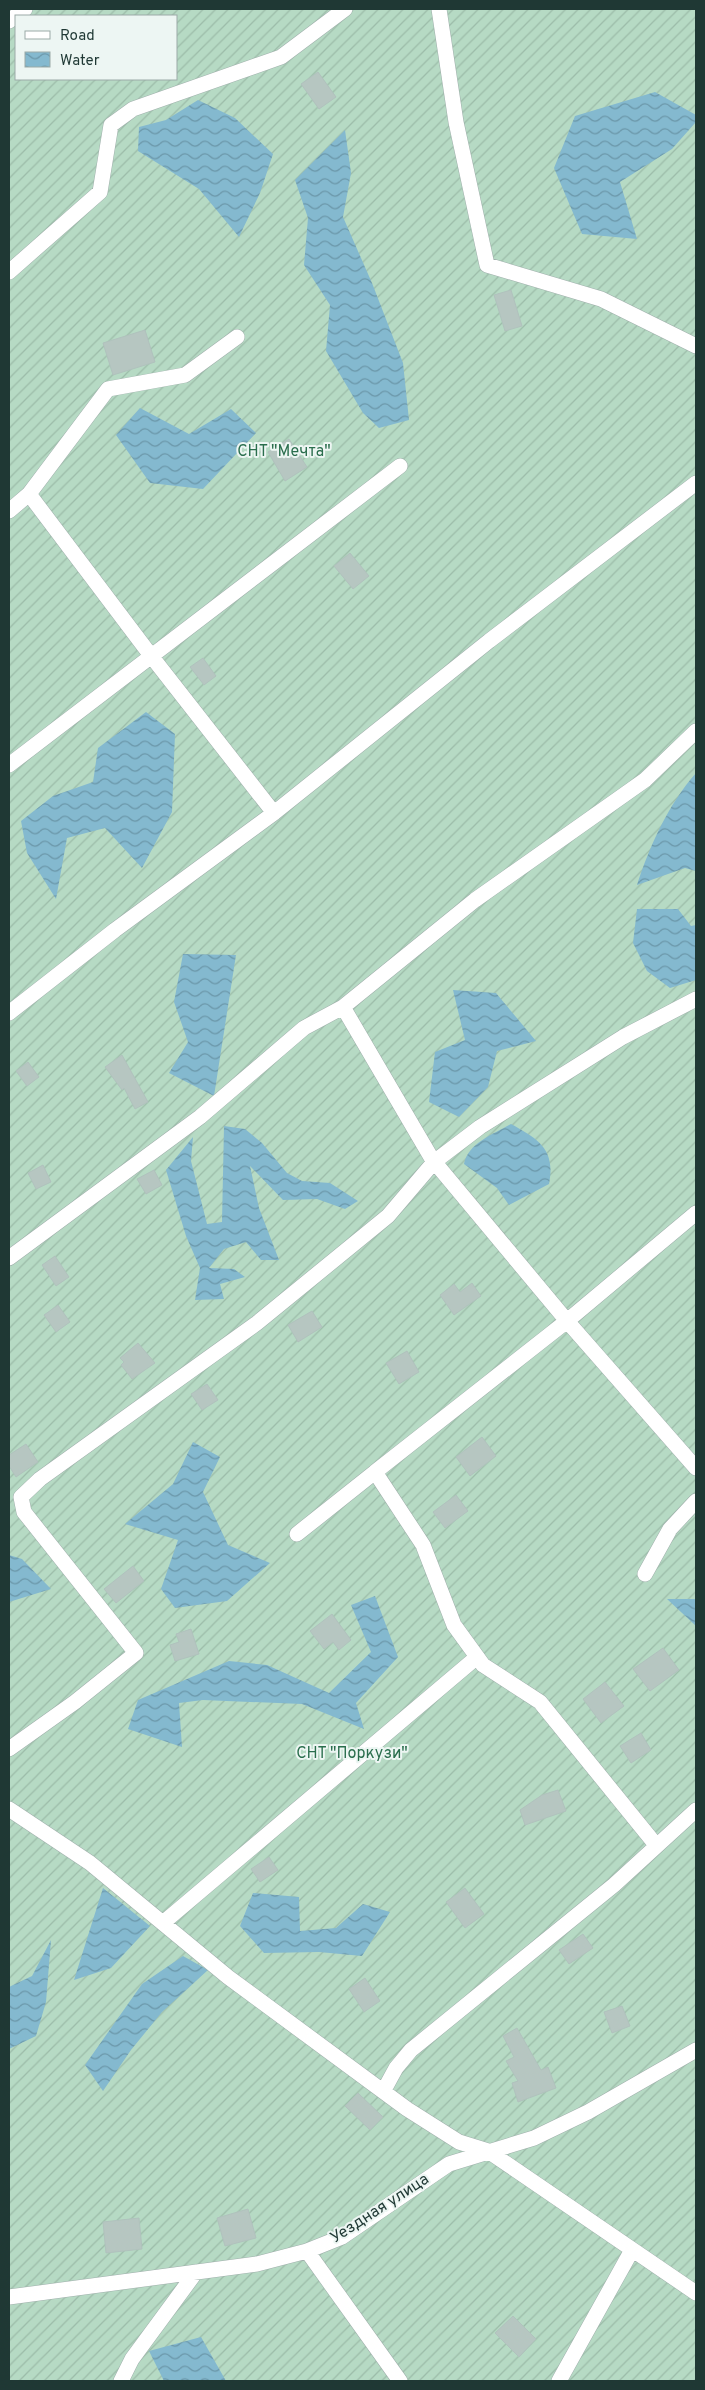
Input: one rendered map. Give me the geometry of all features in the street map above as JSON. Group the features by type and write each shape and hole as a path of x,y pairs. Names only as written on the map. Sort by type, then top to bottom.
{"street":[{"path":"9,272 100,192 111,125 133,109 281,57 345,9"},
{"path":"439,9 456,122 487,265 601,298 696,346"},
{"path":"9,511 29,494 108,389 185,375 237,337"},
{"path":"9,765 400,466"},
{"path":"9,1014 115,930 274,813 489,641 696,483"},
{"path":"29,494 152,657 274,813"},
{"path":"9,1258 200,1117 304,1028 344,1006 475,900 645,780 696,731"},
{"path":"9,1749 74,1702 136,1653 24,1512 21,1497 40,1479 257,1323 388,1216 434,1162 480,1126 624,1037 696,999"},
{"path":"344,1006 434,1162 567,1321 696,1468"},
{"path":"297,1534 567,1321 696,1213"},
{"path":"375,1472 423,1545 454,1625 483,1665 540,1702 656,1845"},
{"path":"645,1574 670,1529 696,1501"},
{"path":"164,1922 477,1657"},
{"path":"9,1809 90,1863 164,1922 228,1977 384,2090 407,2109 459,2142 488,2151 696,2293"},
{"path":"384,2090 396,2068 411,2050 614,1885 696,1810"},
{"name":"Уездная улица","path":"9,2297 257,2264 307,2251 342,2237 449,2164 534,2138 588,2112 696,2050"},
{"path":"559,2381 632,2250"},
{"path":"307,2251 400,2381"},
{"path":"121,2381 132,2359 196,2272"}],"green space":[{"name":"СНТ \"Поркузи\"","path":"9,9 696,9 696,2381 9,2381"}],"water":[{"path":"655,92 696,115 696,122 672,149 620,182 637,239 582,234 554,168 575,116"},
{"path":"198,100 235,118 273,154 260,193 239,237 199,189 138,151 139,127 166,120"},
{"path":"345,130 351,173 343,217 372,283 403,363 409,420 379,428 363,413 326,351 330,305 304,265 308,218 295,180"},
{"path":"140,408 189,434 231,409 256,433 203,489 150,483 116,435"},
{"path":"146,712 175,734 172,812 142,868 105,828 67,838 56,899 27,853 21,821 53,796 93,782 98,748"},
{"path":"696,773 696,871 685,868 637,885 648,855 668,812"},
{"path":"637,909 678,909 691,926 696,925 696,980 670,988 647,971 633,943"},
{"path":"183,954 236,955 214,1096 169,1073 188,1042 174,1002"},
{"path":"453,990 496,993 536,1041 497,1051 488,1087 459,1117 429,1102 435,1052 465,1040"},
{"path":"511,1124 537,1140 543,1146 550,1162 550,1172 549,1184 509,1205 497,1188 464,1164 466,1157 476,1145"},
{"path":"224,1126 245,1129 262,1143 287,1173 302,1181 330,1183 358,1201 345,1209 317,1199 283,1200 250,1166 259,1208 279,1260 261,1260 246,1242 224,1249 209,1268 234,1269 245,1277 220,1284 224,1299 195,1300 200,1268 186,1236 166,1170 193,1137 191,1161 207,1224 222,1222"},
{"path":"193,1442 220,1457 203,1492 228,1545 270,1563 227,1601 175,1608 161,1589 178,1540 125,1524 173,1484"},
{"path":"9,1555 22,1559 51,1589 9,1602"},
{"path":"375,1596 398,1657 356,1703 364,1729 302,1704 203,1700 179,1703 182,1747 128,1729 138,1700 229,1661 267,1665 329,1693 371,1652 351,1605"},
{"path":"667,1599 696,1599 696,1626"},
{"path":"103,1888 150,1926 111,1968 74,1980"},
{"path":"253,1893 299,1897 300,1931 336,1928 363,1904 390,1912 362,1956 319,1952 264,1953 240,1926"},
{"path":"51,1940 46,2002 36,2036 9,2049 9,1987 32,1976"},
{"path":"183,1956 208,1970 162,2012 131,2050 103,2091 85,2065 142,1984"},
{"path":"201,2337 226,2381 164,2381 149,2351"}],"building":[{"path":"318,72 336,97 319,109 301,84"},
{"path":"511,290 522,326 505,331 494,295"},
{"path":"145,330 155,362 113,375 103,343"},
{"path":"289,439 307,467 285,481 268,452"},
{"path":"350,553 369,576 353,589 334,566"},
{"path":"203,658 216,676 204,685 190,667"},
{"path":"122,1055 148,1102 135,1109 124,1088 122,1090 105,1067"},
{"path":"28,1062 39,1077 27,1086 16,1071"},
{"path":"43,1165 51,1182 36,1189 28,1173"},
{"path":"154,1170 162,1185 146,1194 137,1179"},
{"path":"55,1256 69,1277 56,1286 42,1265"},
{"path":"472,1283 481,1296 454,1315 440,1295 454,1284 460,1292"},
{"path":"58,1305 70,1322 56,1332 44,1315"},
{"path":"312,1311 322,1327 298,1342 288,1325"},
{"path":"138,1343 155,1363 132,1379 121,1365 124,1362 120,1358"},
{"path":"407,1351 419,1372 399,1384 386,1363"},
{"path":"207,1384 218,1400 202,1410 191,1394"},
{"path":"482,1437 496,1456 470,1476 456,1457"},
{"path":"26,1444 38,1462 16,1477 9,1466 9,1455"},
{"path":"456,1495 468,1511 445,1528 433,1512"},
{"path":"133,1566 144,1581 116,1603 104,1589"},
{"path":"332,1614 351,1640 339,1650 333,1642 324,1649 310,1631"},
{"path":"191,1629 199,1654 175,1661 170,1645 179,1642 176,1634"},
{"path":"663,1648 679,1670 650,1691 633,1669"},
{"path":"605,1682 624,1706 601,1723 583,1699"},
{"path":"641,1733 651,1750 631,1763 620,1746"},
{"path":"558,1790 566,1811 525,1825 520,1810 542,1795"},
{"path":"269,1857 278,1870 260,1882 251,1869"},
{"path":"465,1888 484,1914 465,1928 446,1902"},
{"path":"583,1934 593,1948 569,1964 559,1950"},
{"path":"365,1978 380,2001 364,2012 349,1989"},
{"path":"622,2006 630,2026 612,2033 604,2012"},
{"path":"517,2028 541,2070 548,2067 556,2088 518,2102 512,2083 518,2081 506,2061 514,2057 503,2036"},
{"path":"358,2093 383,2117 370,2130 345,2106"},
{"path":"248,2209 256,2238 225,2246 217,2218"},
{"path":"139,2218 142,2249 106,2253 103,2222"},
{"path":"513,2316 536,2339 519,2357 495,2333"}],"park label":[{"name":"СНТ \"Мечта\"","path":"284,452"}]}
